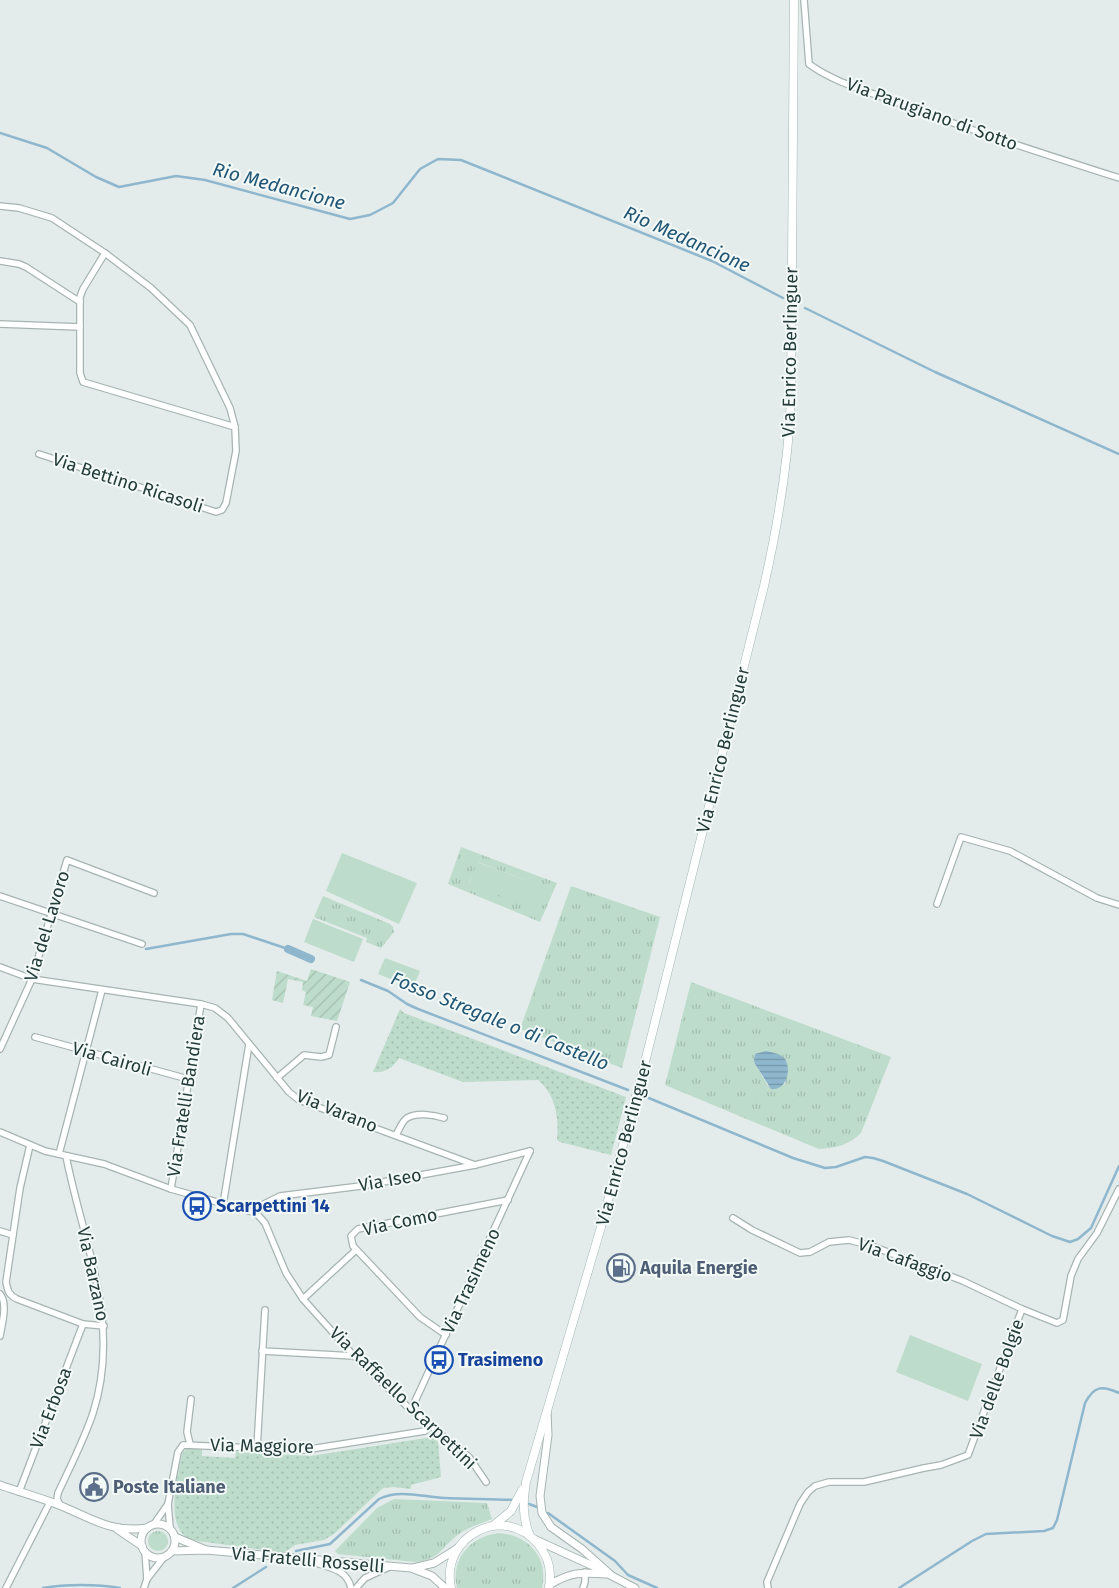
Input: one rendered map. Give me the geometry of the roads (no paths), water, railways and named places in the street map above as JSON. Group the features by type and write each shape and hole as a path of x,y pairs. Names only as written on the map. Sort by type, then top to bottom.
{"main road":[{"name":"Via Enrico Berlinguer","path":"549,1586 548,1562 542,1549 532,1538 525,1522 523,1508 526,1482 601,1227 644,1066 764,586 781,503 790,426 794,0"},
{"name":"Via Enrico Berlinguer","path":"458,1548 470,1535 491,1526 511,1511 526,1482"},
{"path":"491,1526 511,1527 532,1538"},
{"path":"451,1588 450,1567 458,1548"}],"street":[{"name":"Via Parugiano di Sotto","path":"804,0 807,54 809,64 815,69 843,82 948,122 1119,178"},
{"path":"0,206 19,208 52,218 105,253 151,288 190,325 230,408 236,427"},
{"path":"105,253 82,289 80,302 80,373 83,382 236,427"},
{"path":"0,261 26,267 80,302"},
{"path":"0,324 80,327"},
{"name":"Via Bettino Ricasoli","path":"39,454 219,512 224,508 228,494 236,451 236,427"},
{"path":"937,904 961,837 1010,851 1097,898 1119,905"},
{"name":"Via del Lavoro","path":"0,1049 2,1039 32,979 68,860 154,892"},
{"path":"0,896 142,944"},
{"name":"Via Varano","path":"0,967 32,979 201,1004 215,1008 224,1014 289,1092 299,1100 475,1164"},
{"path":"59,1154 102,990"},
{"name":"Via Fratelli Bandiera","path":"171,1189 201,1004"},
{"path":"277,1078 304,1055 322,1057 329,1055 336,1027"},
{"name":"Via Cairoli","path":"35,1037 188,1080"},
{"path":"222,1205 249,1044"},
{"path":"396,1135 405,1120 410,1116 431,1115 444,1118"},
{"path":"0,1132 30,1145 66,1156 104,1164 171,1189 222,1205 256,1213"},
{"path":"0,1336 3,1299 0,1292 6,1282 20,1188 30,1145"},
{"name":"Via Iseo","path":"256,1213 264,1204 280,1196 362,1186 475,1164 530,1151"},
{"name":"Via Trasimeno","path":"411,1410 530,1151"},
{"name":"Via Barzano","path":"60,1505 57,1499 58,1493 95,1406 104,1358 104,1326 99,1287 66,1156"},
{"name":"Via delle Bolgie","path":"768,1588 767,1582 800,1504 808,1492 815,1486 829,1482 864,1482 941,1465 968,1455 1022,1309 1057,1323 1063,1320 1071,1276 1078,1259 1097,1233 1119,1189"},
{"name":"Via Como","path":"303,1299 356,1250 351,1240 353,1233 358,1229 508,1200"},
{"name":"Via Raffaello Scarpettini","path":"256,1213 264,1223 286,1272 303,1299 354,1356 411,1410 469,1457 486,1482"},
{"name":"Via Cafaggio","path":"733,1218 752,1230 800,1252 810,1252 829,1242 849,1240 872,1246 964,1281 1022,1309"},
{"path":"0,1231 13,1236"},
{"path":"356,1250 420,1317 446,1335"},
{"path":"6,1282 10,1295 17,1299 83,1324 104,1326"},
{"path":"3,1313 11,1298 17,1299"},
{"path":"257,1448 265,1310"},
{"name":"Via Erbosa","path":"20,1492 83,1324"},
{"path":"262,1351 354,1356"},
{"path":"190,1444 187,1432 191,1399"},
{"path":"547,1410 548,1435 540,1496 542,1513 551,1527 582,1549 611,1575"},
{"name":"Via Maggiore","path":"170,1528 168,1504 179,1450 183,1445 316,1449 425,1431 430,1426"},
{"path":"0,1485 28,1493 83,1516"},
{"path":"20,1492 26,1497 48,1506 117,1528 128,1530 164,1524 170,1528 175,1537 172,1551 164,1557 147,1579 144,1588"},
{"name":"Via Maggiore","path":"150,1526 168,1504"},
{"path":"6,1588 48,1506"},
{"path":"147,1579 141,1536 150,1526"},
{"path":"117,1528 154,1558 164,1557"},
{"path":"175,1537 206,1550"},
{"path":"532,1538 635,1588"},
{"name":"Via Fratelli Rosselli","path":"206,1550 411,1568 434,1563 458,1548"},
{"path":"172,1551 206,1550"},
{"path":"307,1560 341,1571 348,1578 351,1588"},
{"path":"356,1588 364,1578 390,1567"},
{"name":"Via Fratelli Rosselli","path":"411,1568 432,1576 446,1588"},
{"path":"549,1586 564,1576 585,1572 611,1575"},
{"path":"582,1588 585,1582 585,1572"}],"water":[{"path":"766,1051 781,1056 787,1064 788,1074 786,1079 776,1089 771,1089 755,1064 755,1054"}],"waterway":[{"name":"Rio Medancione","path":"0,133 47,148 96,177 119,187 176,176 205,180 350,219 370,215 393,203 420,169 438,159 461,160 712,261 783,298"},
{"name":"Rio Medancione","path":"805,308 935,372 1119,454"},
{"name":"Fosso Stregale o di Castello","path":"146,949 231,934 243,934 288,949"},
{"name":"Fosso Stregale o di Castello","path":"288,949 311,959"},
{"name":"Fosso Stregale o di Castello","path":"361,980 388,991 418,1009 628,1090"},
{"name":"Fosso Stregale o di Castello","path":"644,1096 793,1158 825,1168 836,1167 865,1157 883,1161 967,1194 1052,1236 1070,1242 1078,1239 1091,1228 1119,1166"},
{"path":"899,1588 986,1534 1044,1531 1053,1528 1057,1520 1085,1403 1095,1390 1103,1388 1119,1393"},
{"path":"296,1551 330,1544 379,1499 395,1494 444,1498 514,1500"},
{"path":"529,1504 537,1507"},
{"path":"548,1513 615,1561 628,1575 657,1588"},
{"path":"233,1588 266,1567"},
{"path":"43,1588 82,1585 120,1588"}],"place":[{"name":"Scarpettini 14","path":"197,1206"},
{"name":"Aquila Energie","path":"621,1268"},
{"name":"Trasimeno","path":"439,1360"},
{"name":"Poste Italiane","path":"94,1487"}]}
